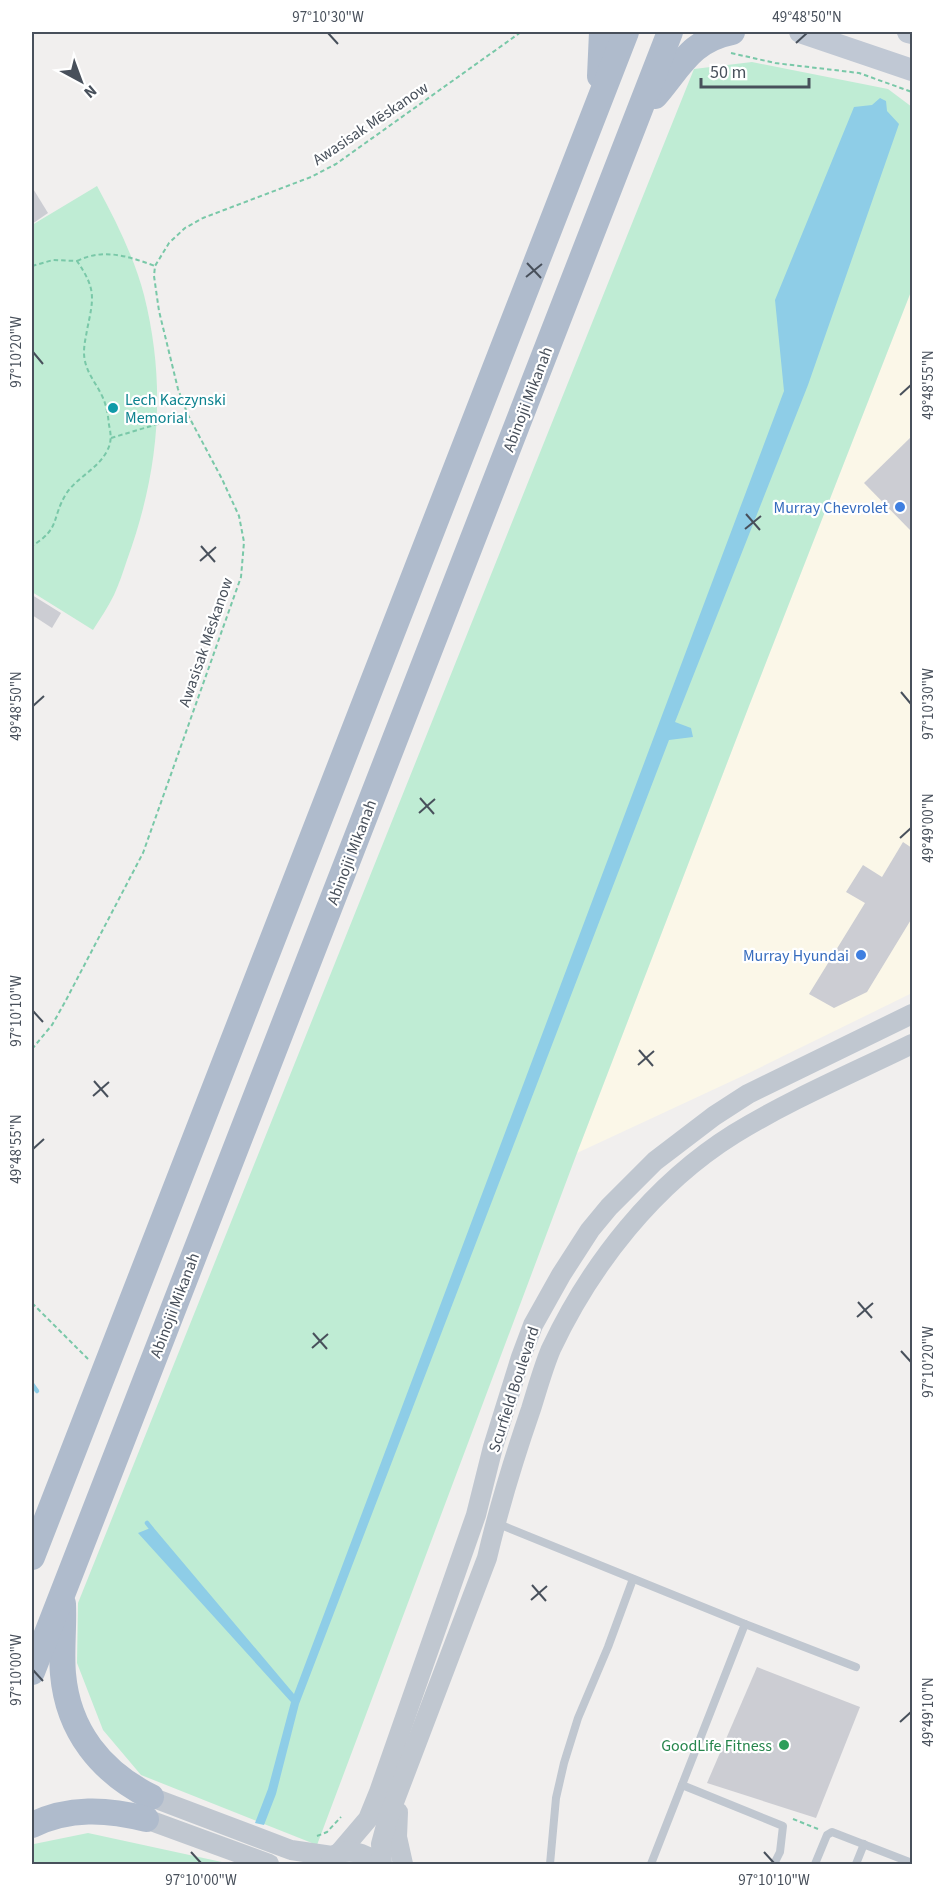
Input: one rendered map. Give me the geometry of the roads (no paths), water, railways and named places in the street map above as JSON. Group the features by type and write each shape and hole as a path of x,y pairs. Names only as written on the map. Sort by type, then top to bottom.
{"main road":[{"path":"599,100 602,32"},
{"path":"32,1557 626,32"},
{"name":"Abinojii Mikanah","path":"32,1672 670,32"},
{"path":"800,32 912,70"},
{"path":"908,32 912,33"},
{"path":"637,116 690,52 711,38 730,42"},
{"path":"63,1592 63,1674 73,1715 84,1739 106,1766 125,1782 148,1808"},
{"path":"32,1825 83,1810 123,1813 148,1808"}],"street":[{"name":"Scurfield Boulevard","path":"331,1858 368,1819 476,1515 493,1447 533,1324 590,1230 609,1207 655,1161 714,1116 748,1094 912,1014"},
{"name":"Scurfield Boulevard","path":"380,1864 381,1844 397,1791 487,1558 515,1454 550,1352 583,1289 627,1229 650,1203 675,1179 733,1135 778,1109 912,1044"},
{"path":"397,1791 397,1838 404,1864"},
{"path":"148,1808 291,1850 331,1858 350,1851 361,1853 380,1864"},
{"path":"148,1808 269,1864"}],"lane":[{"path":"476,1515 856,1667"},
{"path":"550,1864 556,1798 564,1763 578,1718 633,1579"},
{"path":"651,1864 745,1624"},
{"path":"682,1785 783,1826 780,1852 774,1864"},
{"path":"815,1864 827,1835 832,1832 912,1863"},
{"path":"856,1864 864,1844"}],"water":[{"path":"880,98 886,101 887,111 899,124 808,385 675,722 691,728 693,737 669,740 299,1704 276,1794 264,1825 255,1823 268,1789 291,1702 138,1533 153,1527 294,1694 784,391 775,300 854,107 872,105"}],"waterway":[{"path":"32,1384 37,1391"},
{"path":"147,1523 151,1528"}],"place":[{"name":"Lech Kaczynski Memorial","path":"113,408"},
{"name":"Murray Chevrolet","path":"900,507"},
{"name":"Murray Hyundai","path":"861,955"},
{"name":"GoodLife Fitness","path":"784,1745"}]}
